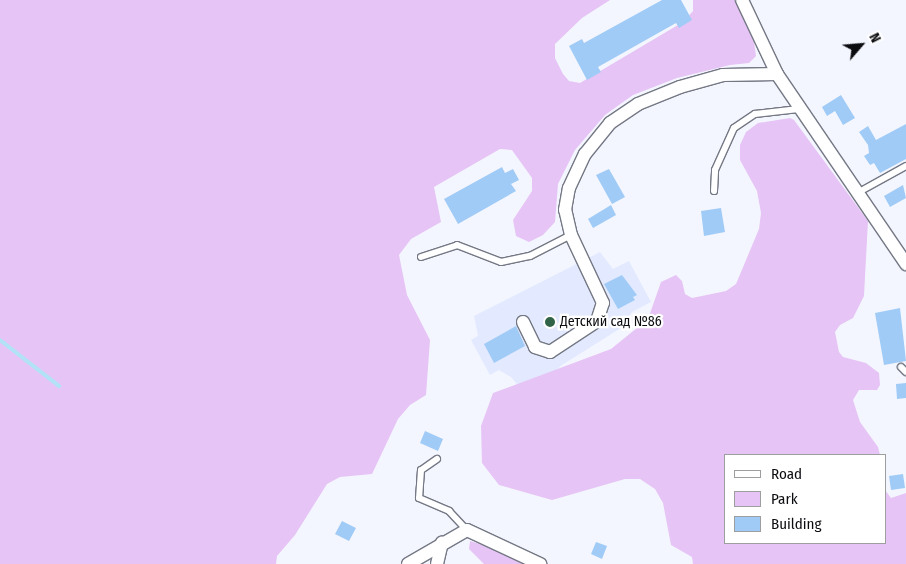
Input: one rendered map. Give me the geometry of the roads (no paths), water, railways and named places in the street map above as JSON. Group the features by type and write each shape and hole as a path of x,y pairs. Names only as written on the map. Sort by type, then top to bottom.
{"street":[{"path":"742,0 777,74 799,109 859,192 906,264"},
{"path":"523,322 535,347 550,352 596,321 604,303 571,235 565,210 569,188 584,154 610,123 638,104 680,87 723,75 777,74"},
{"path":"408,564 466,530 540,564"},
{"path":"437,564 442,543"}],"lane":[{"path":"714,191 715,170 734,128 755,114 799,109"},
{"path":"859,192 906,166"},
{"path":"421,257 457,245 501,262 530,256 571,235"},
{"path":"437,459 421,470 419,498 449,511 466,530"}],"waterway":[{"path":"0,340 59,386"}],"place":[{"name":"Детский сад №86","path":"550,322"}]}
